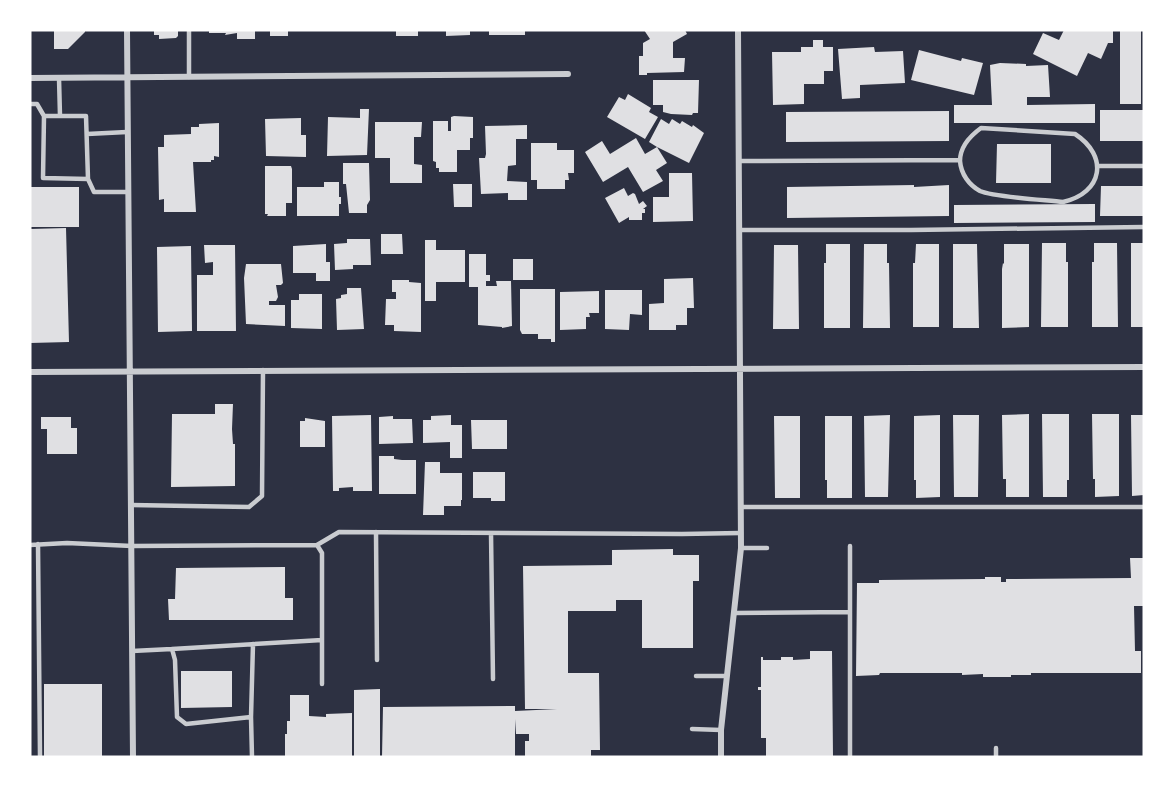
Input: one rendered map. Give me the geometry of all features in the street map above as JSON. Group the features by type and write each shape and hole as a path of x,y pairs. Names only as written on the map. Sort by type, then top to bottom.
{"street":[{"path":"127,30 133,757"},
{"path":"721,757 721,730 741,548 741,230 738,30"},
{"path":"30,78 568,74"},
{"path":"30,372 740,367 1144,367"}],"lane":[{"path":"189,32 189,77"},
{"path":"59,78 60,116"},
{"path":"30,104 37,104 44,116 43,178 88,179"},
{"path":"44,116 86,116 88,179 94,192 127,192"},
{"path":"981,128 1076,134 1087,141 1095,152 1098,166 1095,179 1088,191 1077,199 1064,202 982,192 971,185 963,174 960,160 963,147 970,135 981,128"},
{"path":"87,134 127,132"},
{"path":"740,161 960,160"},
{"path":"1098,166 1144,166"},
{"path":"741,230 1144,227"},
{"path":"131,505 249,507 262,496 263,370"},
{"path":"741,507 1144,507"},
{"path":"30,544 317,545 339,532 741,533"},
{"path":"376,532 377,660"},
{"path":"491,533 493,679"},
{"path":"38,544 40,757"},
{"path":"317,545 322,553 322,684"},
{"path":"850,546 850,757"},
{"path":"741,548 767,548"},
{"path":"735,613 850,612"},
{"path":"132,651 322,640"},
{"path":"252,757 253,644"},
{"path":"172,649 175,660 177,717 186,724 251,717"},
{"path":"696,676 727,676"},
{"path":"692,729 721,730"},
{"path":"996,748 996,757"}],"building":[{"path":"54,30 85,30 85,32 68,49 54,49"},
{"path":"154,30 178,30 178,36 159,39 159,35 154,35"},
{"path":"209,30 255,30 255,39 237,39 237,33 225,35 226,33 209,33"},
{"path":"270,30 288,30 288,36 270,36"},
{"path":"396,30 418,30 418,36 396,36"},
{"path":"446,30 470,30 470,35 446,36"},
{"path":"489,30 525,30 525,35 489,35"},
{"path":"644,30 685,30 687,34 673,42 673,58 685,58 684,72 639,75 639,56 643,56 643,43 650,39"},
{"path":"1064,30 1113,30 1113,43 1108,43 1101,59 1088,53 1077,76 1033,54 1043,33 1059,40"},
{"path":"1120,30 1141,30 1141,104 1120,104"},
{"path":"813,40 823,40 823,47 833,47 833,71 824,71 824,84 804,84 804,104 773,105 772,52 801,52 801,47 813,47"},
{"path":"874,47 875,52 903,51 905,83 860,85 860,98 842,99 838,49"},
{"path":"919,50 961,61 962,58 983,63 974,95 911,80"},
{"path":"1026,64 1026,66 1048,65 1050,97 1027,97 1027,105 1095,104 1095,123 954,123 954,105 992,105 990,65"},
{"path":"653,80 699,80 698,113 671,114 663,112 663,105 653,105"},
{"path":"628,94 651,108 649,112 658,117 645,139 607,117 619,97 625,100"},
{"path":"360,109 369,109 367,155 327,156 328,117 360,118"},
{"path":"1100,110 1144,110 1144,141 1100,141"},
{"path":"949,111 949,141 786,142 786,112"},
{"path":"451,117 473,117 473,138 470,138 470,150 457,150 457,172 439,172 436,162 433,161 433,121 448,121 448,131 451,131"},
{"path":"301,118 301,135 306,135 306,157 266,156 265,119"},
{"path":"661,119 669,124 672,119 680,124 682,121 704,133 689,163 649,142"},
{"path":"375,122 422,122 421,137 414,137 414,164 422,165 422,183 390,183 390,158 375,158"},
{"path":"219,123 219,157 214,156 211,162 193,162 196,212 164,212 164,199 159,200 158,147 164,147 164,135 191,134 191,127 199,127 199,124"},
{"path":"527,125 527,139 516,139 516,165 508,166 507,181 527,182 527,200 508,200 508,193 481,194 479,158 485,158 486,154 485,126"},
{"path":"636,138 645,154 657,147 667,163 656,170 663,181 643,192 628,167 603,182 585,152 602,141 610,154"},
{"path":"531,143 557,143 557,150 574,150 574,173 568,173 569,180 565,180 565,189 537,189 537,180 531,180"},
{"path":"997,144 1051,144 1051,183 996,183"},
{"path":"343,163 369,163 370,200 367,213 349,213 346,184 343,184"},
{"path":"265,166 291,166 292,203 286,203 286,216 267,216 268,214 265,214"},
{"path":"669,173 692,173 693,221 653,222 653,197 669,197"},
{"path":"324,182 339,182 341,204 339,204 339,216 297,216 297,187 324,187"},
{"path":"453,184 472,184 472,207 454,207"},
{"path":"914,185 914,187 949,185 949,216 787,218 787,187"},
{"path":"1101,186 1144,186 1144,216 1100,216"},
{"path":"30,187 79,187 79,227 30,227"},
{"path":"624,188 628,196 635,194 639,204 643,201 647,206 643,209 645,213 642,213 642,220 629,220 629,217 619,223 605,198"},
{"path":"1095,204 1095,222 954,223 954,205"},
{"path":"66,228 69,342 30,343 30,229"},
{"path":"381,234 402,234 403,254 381,254"},
{"path":"347,239 370,239 371,265 353,265 353,269 335,270 334,244 347,243"},
{"path":"425,240 436,240 436,250 465,250 465,282 436,282 436,301 425,301"},
{"path":"1042,243 1066,243 1068,327 1041,327"},
{"path":"1094,243 1117,243 1118,327 1092,327"},
{"path":"1131,243 1144,243 1144,327 1131,327"},
{"path":"326,244 326,262 330,262 330,281 316,281 316,273 293,273 293,246"},
{"path":"826,244 850,244 850,328 824,328"},
{"path":"864,244 887,244 890,328 863,328"},
{"path":"916,244 939,244 939,327 913,327 913,263 915,263"},
{"path":"953,244 977,244 979,328 953,328"},
{"path":"1004,244 1029,244 1029,327 1002,328"},
{"path":"204,245 235,245 236,331 197,331 197,275 213,275 213,262 205,263"},
{"path":"774,245 798,245 799,329 773,329"},
{"path":"191,246 192,331 158,332 157,247"},
{"path":"469,254 486,254 486,275 490,275 490,281 486,281 486,286 497,286 496,281 511,281 512,326 502,328 478,325 478,287 469,287"},
{"path":"513,259 533,259 533,280 513,280"},
{"path":"246,264 281,264 283,283 276,285 278,297 276,301 269,301 269,305 285,305 285,326 246,324 244,278"},
{"path":"693,278 694,308 687,308 687,325 676,325 676,330 649,330 649,304 664,303 664,279"},
{"path":"392,280 421,283 421,332 394,331 394,325 385,325 386,299 396,299 396,292 392,292"},
{"path":"347,288 361,288 364,329 337,330 336,299 347,294"},
{"path":"520,289 555,289 555,342 551,342 551,339 538,339 538,334 522,334 520,330"},
{"path":"605,290 642,290 642,315 630,314 629,330 605,329"},
{"path":"599,291 599,313 589,313 590,317 586,317 586,329 560,330 560,292"},
{"path":"299,294 322,294 322,329 291,328 291,300 299,300"},
{"path":"215,404 233,404 235,486 171,487 172,414 215,414"},
{"path":"1029,414 1029,497 1006,497 1006,479 1003,479 1002,415"},
{"path":"1042,414 1069,414 1067,497 1043,497"},
{"path":"1092,414 1119,414 1119,496 1095,497"},
{"path":"371,415 372,491 353,491 353,487 333,491 332,416"},
{"path":"451,415 451,425 462,425 462,458 450,458 450,442 423,443 423,420 431,420 431,416"},
{"path":"890,415 888,497 865,497 864,416"},
{"path":"940,415 940,497 916,498 914,416"},
{"path":"953,415 979,415 978,497 954,497"},
{"path":"1131,415 1144,415 1144,495 1132,496"},
{"path":"393,416 393,419 412,419 413,443 379,444 379,417"},
{"path":"774,416 800,416 800,498 775,498"},
{"path":"825,416 852,416 852,498 827,498"},
{"path":"41,417 71,417 71,428 77,428 77,454 47,454 47,429 41,429"},
{"path":"305,418 325,421 325,447 300,447 300,421 305,421"},
{"path":"471,420 507,420 507,449 472,449"},
{"path":"379,456 416,460 416,494 379,494"},
{"path":"425,462 440,462 440,473 462,473 461,506 444,506 444,515 423,515"},
{"path":"473,472 505,472 505,501 473,498"},
{"path":"673,549 673,555 699,555 699,581 693,581 693,648 642,648 642,600 616,600 616,611 568,611 568,673 599,673 600,750 591,750 591,756 588,757 525,757 525,741 529,741 529,734 516,734 515,719 515,757 382,757 383,707 515,706 515,711 557,709 525,709 523,566 612,565 612,550"},
{"path":"1130,558 1144,558 1144,606 1134,606 1135,651 1141,651 1141,673 1031,673 1031,675 1011,675 1011,677 983,677 983,674 962,675 962,673 880,673 879,675 856,676 857,583 879,583 879,580 985,579 985,577 1001,577 1001,582 1006,582 1006,579 1131,578"},
{"path":"285,567 285,598 293,598 293,620 169,620 168,599 175,599 176,568"},
{"path":"810,651 832,651 833,757 766,757 766,738 761,738 761,690 758,690 758,687 761,687 761,657 763,660 781,660 781,657 793,657 793,660 810,659"},
{"path":"181,671 232,671 232,707 181,708"},
{"path":"44,684 102,684 102,757 44,757"},
{"path":"380,689 380,757 354,757 354,690"},
{"path":"290,695 309,695 309,716 326,717 326,714 352,713 352,757 285,757 285,734 287,734 287,721 290,721"}]}
